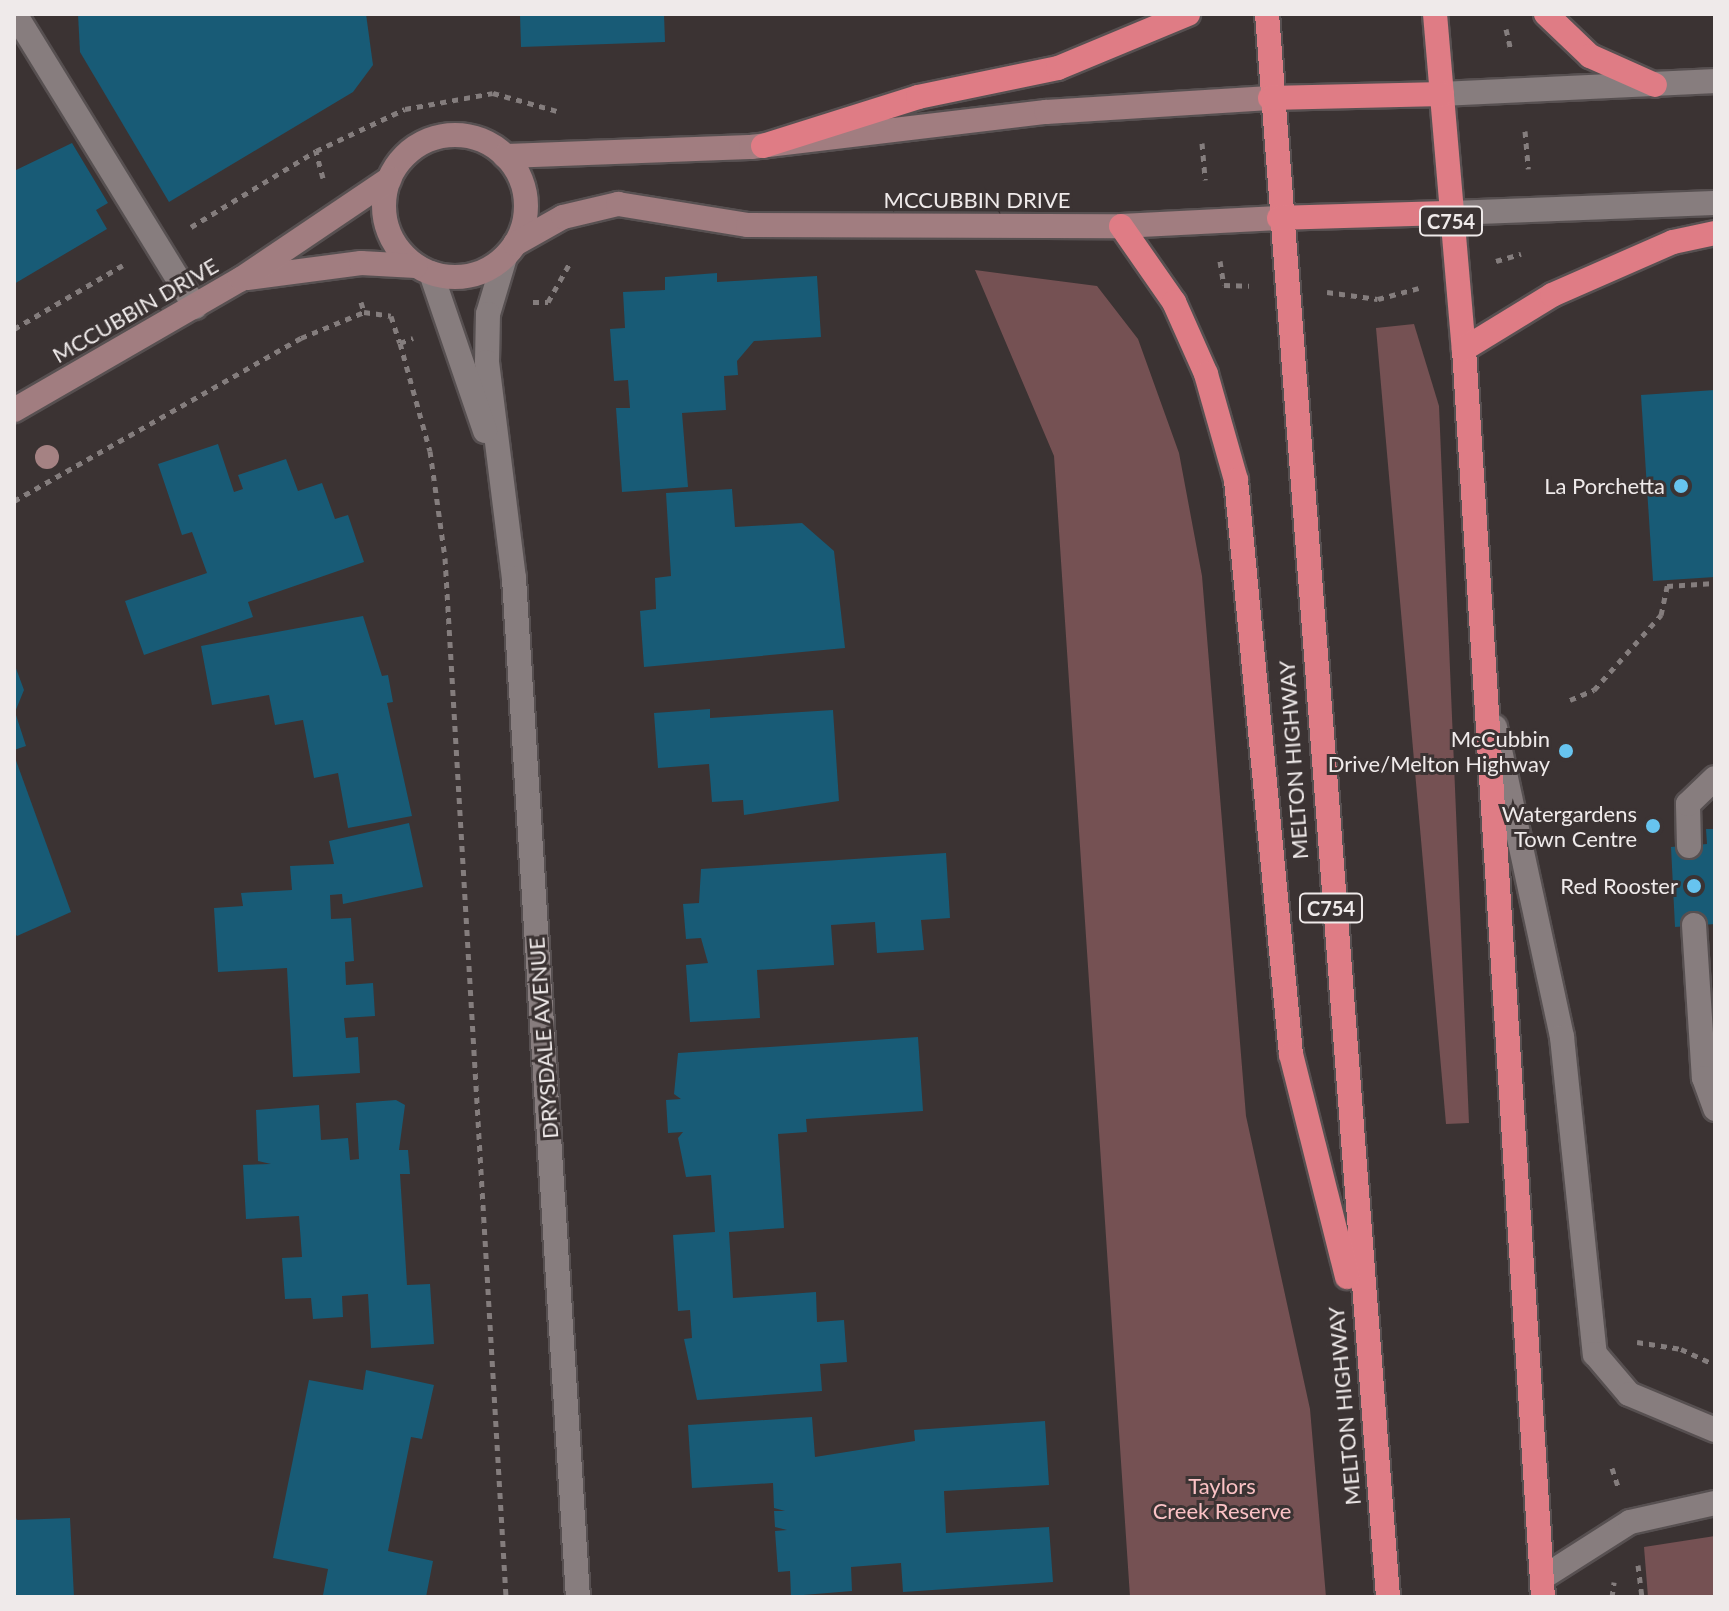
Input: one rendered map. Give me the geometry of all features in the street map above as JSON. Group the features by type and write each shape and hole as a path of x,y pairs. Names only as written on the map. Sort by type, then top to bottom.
{"highway":[{"path":"763,146 918,97 1058,68 1188,14"},
{"name":"MELTON HIGHWAY","path":"1267,14 1270,98 1364,1341 1388,1597"},
{"name":"C754","path":"1435,14 1464,349 1542,1588"},
{"path":"1546,14 1590,56 1655,85"},
{"path":"1270,98 1442,94"},
{"name":"MCCUBBIN DRIVE","path":"1279,218 1451,213"},
{"path":"1121,226 1174,302 1206,374 1236,480 1291,1054 1364,1341"},
{"path":"1464,349 1552,295 1673,242 1715,233"}],"street":[{"path":"15,14 195,307"},
{"path":"1442,94 1715,81"},
{"path":"505,156 763,146 1046,112 1270,98"},
{"path":"439,137 476,138 505,156 525,198 510,250 470,276 423,269 388,227 389,179 403,158 439,137"},
{"name":"MCCUBBIN DRIVE","path":"14,410 241,279 389,179"},
{"path":"1451,213 1715,203"},
{"name":"MCCUBBIN DRIVE","path":"510,250 569,215 643,204 748,225 1121,226 1279,218"},
{"name":"DRYSDALE AVENUE","path":"510,250 488,314 514,578 578,1597"},
{"name":"MCCUBBIN DRIVE","path":"241,279 349,265 423,269"},
{"name":"DRYSDALE AVENUE","path":"423,269 502,479"},
{"path":"1486,685 1562,1037 1595,1354 1629,1394 1715,1430"},
{"path":"1689,846 1688,804 1715,778"},
{"path":"1694,925 1704,1078 1715,1109"},
{"path":"1542,1588 1630,1522 1715,1503"}],"path":[{"path":"1505,23 1519,90 1531,212"},
{"path":"334,217 316,151 405,109 493,93 559,111 560,153"},
{"path":"488,314 521,301 548,302 571,260 569,215"},
{"path":"349,265 364,312"},
{"path":"14,501 301,338 364,312 391,316 430,451 445,558 506,1597"},
{"path":"400,343 446,327"},
{"path":"1570,700 1594,690 1661,615 1667,586 1715,583"},
{"path":"1625,1340 1681,1349 1715,1365"}],"green space":[{"name":"Taylors Creek Reserve","path":"975,270 1097,286 1138,339 1179,453 1202,576 1246,1116 1310,1409 1326,1597 1130,1597 1054,456"},
{"path":"1414,324 1439,406 1469,1123 1446,1124 1376,328"},
{"path":"1715,1536 1715,1597 1648,1597 1644,1547"}],"building":[{"path":"78,14 366,14 373,65 353,92 169,202 80,52"},
{"path":"520,14 664,14 665,42 521,47"},
{"path":"72,143 108,203 96,210 107,229 14,284 14,171"},
{"path":"717,273 717,282 817,276 821,337 754,341 737,361 738,375 724,376 726,410 682,413 688,487 622,492 616,408 630,408 628,380 614,381 610,329 625,328 623,292 665,290 665,277"},
{"name":"La Porchetta","path":"1715,390 1715,577 1653,581 1641,395"},
{"path":"218,444 234,492 243,489 238,475 286,459 298,491 322,483 335,519 348,515 364,562 248,602 253,617 144,655 125,601 207,573 192,532 182,535 158,464"},
{"path":"732,489 735,527 802,523 834,551 845,648 644,667 640,611 656,609 655,578 671,576 666,493"},
{"path":"363,616 382,676 388,675 393,702 387,703 412,816 348,828 338,773 314,778 303,720 275,725 269,695 212,705 201,646"},
{"path":"14,663 24,690 15,712 26,746 14,750"},
{"path":"710,709 710,718 833,710 839,801 744,815 743,800 712,802 709,764 658,768 654,713"},
{"path":"14,755 71,912 17,936 14,932"},
{"path":"409,823 423,887 343,904 342,894 330,895 331,919 351,918 354,961 345,962 346,985 373,983 375,1016 344,1018 346,1038 358,1037 360,1073 293,1077 287,968 218,972 214,908 243,906 241,893 292,890 290,866 334,864 329,841"},
{"name":"Red Rooster","path":"1706,829 1715,829 1715,924 1675,927 1671,847 1707,844"},
{"path":"946,853 950,918 921,920 924,950 877,953 875,922 831,925 834,965 757,970 760,1018 690,1022 686,965 708,963 701,938 686,939 683,904 699,903 701,869"},
{"path":"918,1037 923,1111 806,1119 807,1132 778,1134 784,1228 729,1232 733,1298 816,1292 817,1322 844,1320 847,1362 820,1364 822,1391 697,1400 684,1339 692,1338 690,1310 678,1311 673,1235 715,1232 711,1175 686,1177 678,1138 683,1132 668,1133 666,1100 681,1099 674,1094 678,1053"},
{"path":"396,1100 405,1105 399,1150 408,1150 410,1174 400,1174 407,1285 430,1284 434,1344 371,1348 368,1294 342,1296 343,1317 313,1319 311,1298 285,1299 282,1258 302,1257 299,1216 246,1219 243,1165 271,1164 258,1161 256,1110 319,1105 321,1140 348,1138 350,1160 359,1159 356,1103"},
{"path":"366,1370 434,1385 422,1439 411,1437 388,1551 433,1561 426,1597 323,1595 328,1569 273,1558 309,1380 363,1390"},
{"path":"812,1417 815,1457 915,1441 914,1430 1045,1421 1049,1485 944,1491 946,1533 1049,1527 1053,1582 903,1592 901,1563 851,1567 852,1591 791,1596 790,1571 778,1572 775,1531 787,1530 775,1527 774,1511 785,1511 774,1508 773,1483 692,1488 688,1425"},
{"path":"14,1514 17,1520 70,1518 74,1597 14,1597"}],"place":[{"name":"La Porchetta","path":"1681,486"},
{"name":"McCubbin Drive/Melton Highway","path":"1566,751"},
{"name":"Watergardens Town Centre","path":"1653,826"},
{"name":"Red Rooster","path":"1694,886"}]}
